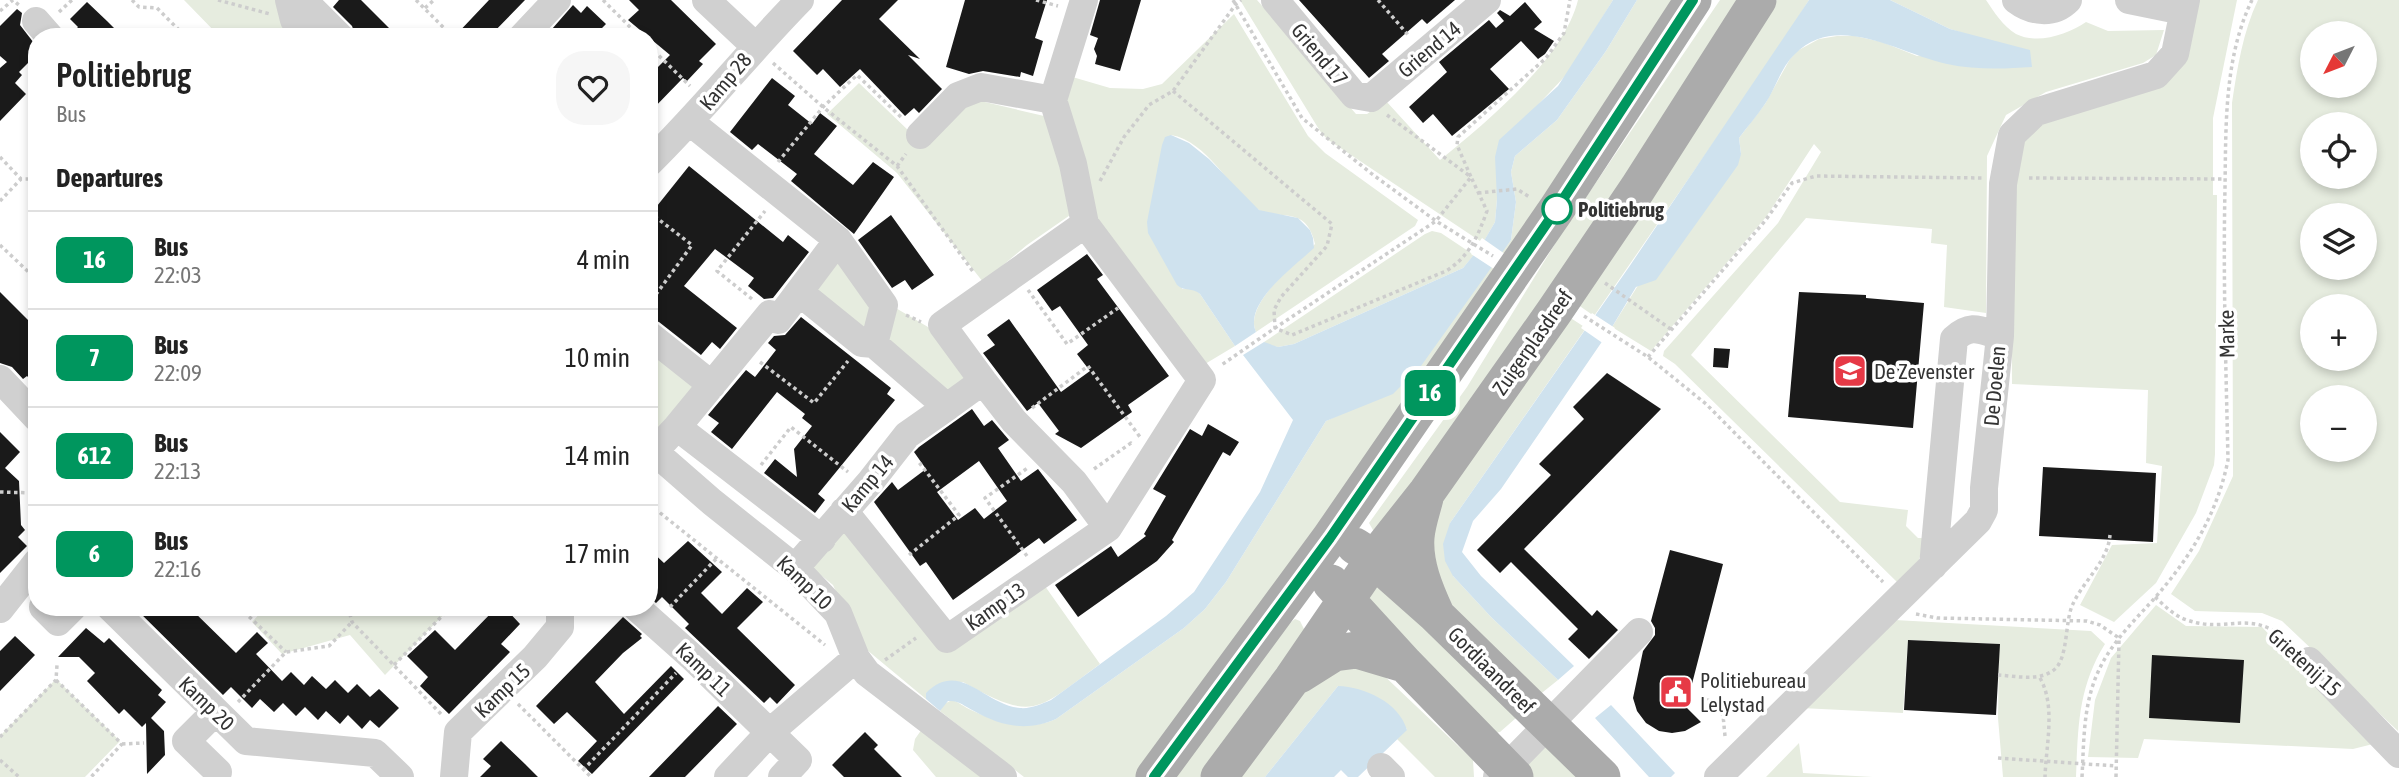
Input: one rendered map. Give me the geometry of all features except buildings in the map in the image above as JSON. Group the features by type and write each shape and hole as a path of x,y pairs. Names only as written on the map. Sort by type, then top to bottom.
{"main road":[{"path":"1154,777 1322,549 1556,210 1693,0"},
{"name":"Zuigerplasdreef","path":"1219,777 1292,679 1374,559 1427,492 1554,312 1638,188 1758,0"},
{"name":"Gordiaandreef","path":"1427,492 1416,536 1417,556 1421,578 1436,615"},
{"name":"Gordiaandreef","path":"1506,774 1346,601 1322,549 1359,548 1374,559 1436,615 1602,777"},
{"name":"Gordiaandreef","path":"1292,679 1334,653 1357,650 1405,664"}],"street":[{"path":"531,28 557,0"},
{"path":"706,0 755,46"},
{"name":"Kamp 28","path":"658,154 800,0"},
{"path":"920,135 958,96 981,87 1053,100 1084,0"},
{"name":"Griend 17","path":"1275,0 1354,95 1371,99"},
{"name":"Griend 14","path":"1371,99 1487,0"},
{"path":"2016,0 2028,8 2040,11 2053,9 2068,0"},
{"path":"2000,336 2004,178 2012,135 2036,112 2156,75 2175,54 2185,5 2129,0"},
{"name":"Kamp 13","path":"844,511 947,639 1108,527 1202,380 1082,215 1073,164 1053,100"},
{"path":"698,112 771,187 838,240 884,305 868,343"},
{"path":"1082,215 1015,272 942,325 1014,421 1074,482 1108,527"},
{"path":"744,343 770,314 778,320 838,240"},
{"path":"799,292 947,407"},
{"name":"De Doelen","path":"1723,772 1898,598 1933,566 1978,521 1984,510 2000,336 1976,329 1963,331 1954,339 1933,566"},
{"path":"658,342 712,385"},
{"name":"Kamp 10","path":"658,445 677,427 744,343"},
{"path":"0,379 28,405"},
{"name":"Kamp 14","path":"795,568 866,487 902,440 983,382"},
{"name":"Kamp 10","path":"677,427 822,538"},
{"name":"Kamp 10","path":"658,458 795,568 838,613 857,665"},
{"path":"0,609 28,592"},
{"name":"Kamp 20","path":"119,616 246,741 376,753 400,777"},
{"name":"Kamp 15","path":"454,777 458,732 535,657 560,627 560,616"},
{"name":"Kamp 11","path":"646,616 797,760 782,777"},
{"path":"1548,725 1639,632"},
{"name":"Grietenij 15","path":"2309,661 2399,754"},
{"path":"728,777 770,732 857,665 1003,777"},
{"path":"218,715 186,741 216,775 242,750 246,741"},
{"name":"Gordiaandreef","path":"1506,774 1548,725"}],"path":[{"path":"132,0 139,7 157,8 177,28"},
{"path":"218,0 321,17"},
{"path":"416,0 444,28"},
{"path":"425,9 434,0"},
{"path":"603,0 629,28"},
{"path":"1082,215 1124,137 1149,105 1174,91 1234,2 1241,0"},
{"path":"1378,0 1424,53"},
{"path":"1275,328 1292,335 1446,271 1460,262 1474,243 1487,211 1457,145 1458,137 1546,58 1564,33 1570,0"},
{"name":"Marke","path":"2082,777 2085,718 2090,695 2108,653 2189,555 2208,523 2222,488 2228,460 2224,244 2227,92 2245,14 2252,0"},
{"path":"1234,2 1302,118 1372,174 1436,221 1457,233"},
{"path":"755,46 822,107 897,166 987,292"},
{"path":"658,58 698,112"},
{"path":"770,314 717,271 822,107 857,75 920,135"},
{"path":"1174,91 1332,224 1327,246 1281,297 1275,310 1275,328"},
{"path":"1371,99 1386,115 1471,177"},
{"path":"0,157 21,179 28,179"},
{"path":"1648,357 1765,221 1792,183 1801,179 1816,176 2225,179"},
{"path":"1238,352 1436,221 1471,177"},
{"path":"0,201 21,179"},
{"path":"1478,193 1517,189"},
{"path":"658,219 692,244 658,291"},
{"path":"0,246 28,272"},
{"path":"1015,272 1067,344 1137,294"},
{"path":"1611,286 1672,330"},
{"path":"884,305 934,328 942,325"},
{"path":"1623,342 1648,357 1706,404 1898,598 1919,615 1937,618 2087,621 2100,625 2119,638 2116,777"},
{"path":"744,343 814,403 868,343"},
{"path":"1014,421 1088,366 1151,459"},
{"path":"747,481 791,427 866,487"},
{"path":"891,570 959,515 902,440"},
{"path":"1074,482 1131,443 1151,459"},
{"path":"1041,574 985,498 1048,453"},
{"path":"0,492 28,493"},
{"path":"658,511 857,665 935,625"},
{"path":"1998,675 2039,677 2057,668 2073,604 2109,544 2110,535"},
{"path":"658,605 718,558"},
{"name":"Grietenij 15","path":"2155,597 2173,614 2187,621 2258,623 2274,629 2309,661"},
{"path":"248,616 286,652"},
{"path":"350,616 352,622 458,732"},
{"path":"394,665 442,616"},
{"path":"218,715 286,652 329,646 352,622"},
{"path":"583,770 692,657"},
{"path":"0,737 56,680 57,665"},
{"path":"2039,677 2046,689 2049,707 2045,777"},
{"path":"56,680 122,744"},
{"path":"503,689 591,777"},
{"path":"1723,772 1723,715 1707,700 1784,712"},
{"path":"91,777 122,744 144,743"},
{"path":"1998,758 2116,766"},
{"path":"0,760 19,777"}],"shaded area":[{"path":"184,0 280,0 288,28 211,28"},
{"path":"1240,0 1257,0 1356,114 1367,114 1386,101 1440,160 1479,128 1540,66 1570,22 1578,0 1613,0 1568,73 1533,110 1497,199 1495,222 1483,243 1327,139"},
{"path":"1637,0 1689,0 1511,262 1500,254 1511,240 1516,202 1511,172 1515,156 1557,120 1606,51"},
{"path":"1720,0 1743,0 1581,248 1379,534 1369,523 1467,387 1561,234"},
{"path":"1777,0 1809,0 1594,316 1574,302"},
{"path":"1890,0 1986,0 2011,31 2034,38 2062,34 2086,22 2108,31 2164,30 2156,55 2143,63 2046,92 2006,115 1987,156 1986,313 1944,307 1947,245 1931,243 1932,229 1806,218 1691,355 1840,502 1908,510 1906,526 1918,538 1925,538 1919,560 1897,582 1675,364 1663,356 1664,351 1778,223 1821,152 1814,144 1766,217 1651,351 1612,327 1637,287 1741,154 1739,138 1765,104 1797,51 1819,39 1837,36 1855,36 1882,42 1917,56 1988,41 1950,29"},
{"path":"2197,0 2237,0 2213,118 2213,195 2217,195 2214,465 2196,513 2156,583 2114,622 2080,605 2112,545 2157,543 2162,466 2146,463 2148,390 2012,384 2011,171 2023,138 2040,121 2160,84"},
{"path":"2258,0 2399,0 2398,731 2282,621 2262,613 2195,611 2171,594 2199,551 2233,476 2232,103 2248,24"},
{"path":"1234,14 1308,136 1325,153 1418,220 1415,226 1256,332 1254,321 1257,309 1274,285 1315,244 1311,231 1297,218 1256,208 1207,155 1184,139 1171,135 1182,289 1195,289 1200,294 1235,346 1200,367 1100,226 1062,107 1069,76 1110,88 1143,89 1162,84"},
{"path":"859,83 910,132 972,99 1044,116 1076,211 1027,245 983,282 897,173 827,114"},
{"path":"1432,231 1441,233 1474,255 1463,268 1294,344 1278,347 1265,344 1264,342"},
{"path":"834,254 876,300 862,336 802,292"},
{"path":"1492,266 1503,273 1139,777 1024,777 940,711 944,704 952,700 1003,722 1024,725 1045,723 1056,719 1184,628 1205,609 1226,582 1326,421 1354,408"},
{"path":"894,307 945,337 969,380 955,393 938,385 885,343"},
{"path":"1566,315 1586,328 1450,523 1453,576 1491,617 1558,680 1538,696 1429,581 1435,507"},
{"path":"658,357 697,386 658,436"},
{"path":"847,526 940,651 1040,579 1100,664 1062,692 1035,706 1006,703 963,682 926,693 926,699 861,645 833,585 806,563"},
{"path":"1374,568 1516,718 1500,732 1491,734 1353,598"},
{"path":"2156,605 2186,626 2262,627 2373,744 2353,749 2144,739 2138,758 2088,757 2095,700 2111,658"},
{"path":"258,616 442,616 385,675 350,635 282,654 252,622"},
{"path":"1295,619 1300,621 1304,629 1303,637 1200,777 1175,777 1286,626"},
{"path":"1895,620 2091,631 2105,644 2084,692 2076,777 2003,777 1998,718 1999,644 1908,640 1903,713 1801,708"},
{"path":"1331,665 1377,669 1473,760 1474,777 1435,777 1397,739 1407,729 1338,686 1265,777 1239,777 1316,677"},
{"path":"56,679 120,741 85,777 0,777 0,736"},
{"path":"922,729 983,777 936,777 913,750 915,739"},
{"path":"1799,743 1803,773 1873,777 1766,777"},
{"path":"1545,745 1579,777 1526,777 1526,755"}],"water":[{"path":"1613,0 1637,0 1606,51 1557,120 1515,156 1511,172 1516,202 1511,240 1421,366 1393,394 1326,421 1226,582 1205,609 1184,628 1056,719 1045,723 1024,726 1004,724 958,702 948,701 940,711 926,699 926,693 938,684 950,681 961,682 995,700 1020,708 1051,700 1166,616 1194,592 1260,492 1293,420 1243,355 1264,342 1278,347 1294,344 1463,268 1481,246 1495,222 1495,157 1499,140 1558,86"},
{"path":"1809,0 1890,0 1950,29 2030,50 2032,67 1958,66 1869,39 1849,36 1830,36 1812,42 1790,59 1765,104 1739,138 1741,154 1738,165 1656,280 1636,287 1612,327 1501,489 1473,521 1462,552 1481,576 1574,666 1558,680 1491,617 1453,576 1445,561 1443,544 1450,523 1629,267"},
{"path":"1171,135 1189,143 1209,159 1259,210 1298,218 1310,230 1313,238 1314,248 1264,297 1254,321 1256,332 1235,346 1200,294 1177,285 1148,233 1147,222 1162,145 1165,137"},
{"path":"1338,686 1359,689 1389,704 1403,720 1407,730 1358,777 1348,777 1341,770 1334,777 1265,777"},
{"path":"1611,705 1675,773 1671,777 1649,777 1595,718"}],"pier":[{"path":"1482,238 1505,254 1494,269 1471,254"},
{"path":"1592,313 1615,328 1604,344 1581,328"}],"bus line":[{"name":"16","path":"1154,777 1330,538 1556,210 1693,0"}],"place":[{"name":"Politiebrug","path":"1557,209"},
{"name":"De Zevenster","path":"1850,371"},
{"name":"Politiebureau Lelystad","path":"1676,692"}]}
